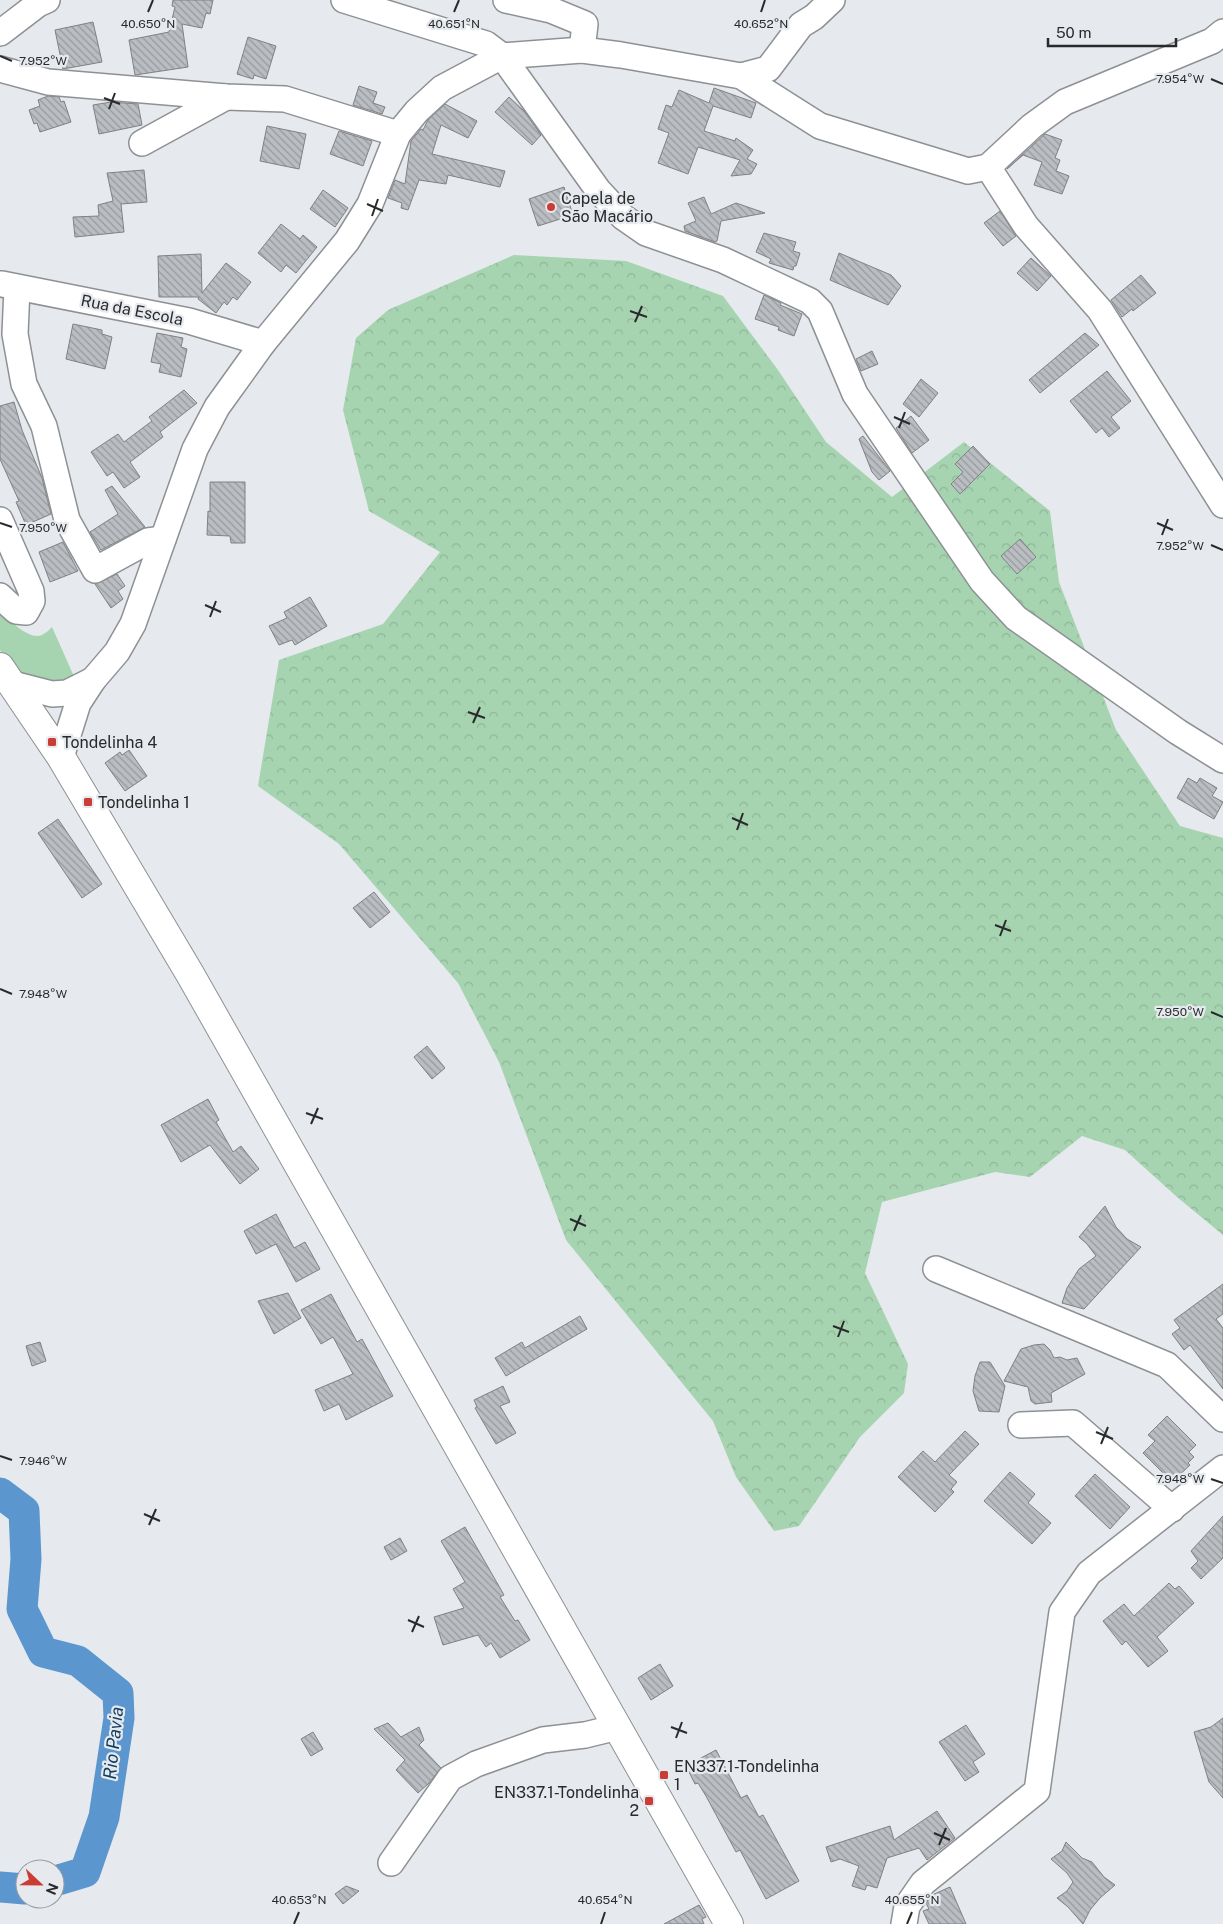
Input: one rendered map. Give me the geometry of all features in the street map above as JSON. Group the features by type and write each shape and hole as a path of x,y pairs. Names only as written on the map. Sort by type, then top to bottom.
{"main road":[{"path":"6,675 61,757 195,982 729,1924"}],"street":[{"path":"0,33 38,4 47,0"},
{"path":"344,0 486,44 502,56 598,190 623,217 646,233 723,260 810,301 820,311 855,394 982,580 1016,618 1178,732 1223,760"},
{"path":"506,0 551,10 585,24 582,50"},
{"path":"742,76 768,69 801,25 814,17 832,0"},
{"path":"61,757 78,703 93,680 117,652 133,624 195,449 216,407 263,343 346,241 370,204 398,134 417,111 442,88 502,56 582,50 742,76 820,126 968,171 988,167 1032,126 1065,102 1212,40 1223,32"},
{"path":"0,69 48,82 226,97 286,99 398,134"},
{"path":"142,143 226,97"},
{"path":"988,167 1026,226 1100,310 1223,505"},
{"path":"8,286 24,384 44,426 67,520 95,570 148,541 163,539"},
{"name":"Rua da Escola","path":"8,286 189,321 263,343"},
{"path":"0,520 31,591 32,601 26,612 16,611 0,596"},
{"path":"6,675 52,694 67,692 93,680"},
{"path":"52,694 39,723 72,721"},
{"path":"936,1269 1167,1365 1223,1420"},
{"path":"1021,1425 1073,1423 1172,1509"},
{"path":"904,1924 907,1906 923,1883 1037,1791 1062,1612 1089,1573 1221,1473"},
{"path":"391,1863 450,1778 476,1764 543,1740 585,1735 618,1727"}],"green space":[{"path":"514,255 626,261 723,296 778,370 826,442 892,497 964,442 1050,511 1059,582 1116,730 1180,826 1223,838 1223,1235 1125,1150 1082,1136 1030,1177 995,1172 882,1202 865,1273 908,1364 904,1393 860,1437 799,1526 774,1531 736,1477 713,1421 566,1240 499,1062 458,983 339,844 258,786 279,660 383,624 440,552 369,511 343,410 356,338 388,310"},
{"path":"0,610 19,628 31,635 42,635 52,627 76,681 63,687 15,672 0,650"}],"building":[{"path":"173,0 213,0 210,14 206,13 202,28 182,24 188,67 135,75 129,40 169,32 175,7 172,6"},
{"path":"93,22 102,62 63,69 55,30"},
{"path":"248,37 276,46 266,79 254,75 253,79 237,74"},
{"path":"359,86 377,92 373,103 385,107 382,114 353,105"},
{"path":"714,88 756,103 751,118 713,106 704,131 735,141 736,138 753,150 747,159 757,164 751,174 731,176 740,160 698,147 688,174 658,163 669,133 658,129 666,105 672,107 679,90 709,103"},
{"path":"48,96 59,97 61,102 64,101 71,122 40,132 37,123 34,124 29,110 40,106 38,100"},
{"path":"509,97 524,111 541,135 532,145 495,112"},
{"path":"111,102 138,104 142,125 99,134 93,105"},
{"path":"445,104 477,121 468,138 441,125 432,154 505,171 500,187 448,175 446,184 419,180 408,210 401,208 402,203 388,198 395,180 405,184 411,141 421,129 423,130 428,120"},
{"path":"267,126 306,134 299,169 260,161"},
{"path":"339,131 372,141 363,166 330,154"},
{"path":"1045,134 1062,140 1055,158 1060,160 1056,171 1069,176 1062,194 1034,185 1042,162 1023,155 1007,169"},
{"path":"144,170 147,202 121,204 124,232 75,237 73,217 99,216 98,205 113,201 107,173"},
{"name":"Capela de São Macário","path":"564,187 573,215 538,226 529,199"},
{"path":"323,190 348,208 335,227 310,209"},
{"path":"704,197 711,214 736,203 765,213 721,221 717,241 715,242 685,231 684,226 696,221 688,203"},
{"path":"1000,211 1016,236 1003,246 984,223"},
{"path":"281,224 300,239 303,235 317,247 296,273 286,265 281,272 258,253"},
{"path":"764,233 796,242 793,251 800,253 793,270 769,263 771,259 756,252"},
{"path":"839,253 891,275 901,286 888,305 830,280"},
{"path":"201,254 202,293 226,263 251,282 237,300 233,297 227,305 224,302 216,313 198,299 199,297 159,297 158,256"},
{"path":"1031,258 1051,276 1037,291 1017,273"},
{"path":"1141,275 1156,293 1122,317 1111,300"},
{"path":"764,295 781,303 780,305 802,314 794,336 778,330 779,327 755,319"},
{"path":"73,324 102,330 102,334 112,337 105,369 66,359"},
{"path":"157,333 183,338 181,347 187,349 181,377 159,372 161,364 151,362"},
{"path":"1085,333 1099,345 1040,393 1029,380"},
{"path":"872,351 878,364 861,371 856,359"},
{"path":"1107,371 1131,401 1111,417 1120,428 1109,437 1102,428 1096,433 1070,401"},
{"path":"921,379 938,393 919,417 903,404"},
{"path":"184,390 197,403 160,432 163,437 130,462 140,477 124,488 113,472 107,476 91,452 118,434 124,442 152,421 149,417"},
{"path":"14,402 22,430 42,478 51,514 26,525 16,502 19,501 0,459 0,406"},
{"path":"911,416 929,440 912,453 896,428"},
{"path":"863,436 890,471 879,480 872,472 859,439"},
{"path":"973,446 990,464 960,494 951,484 963,472 955,464"},
{"path":"210,482 245,482 245,543 231,543 230,536 207,535 208,511 210,512"},
{"path":"112,486 145,527 101,550 90,532 118,514 105,490"},
{"path":"1020,539 1036,557 1017,574 1001,556"},
{"path":"63,542 78,571 50,582 39,552"},
{"path":"117,574 125,586 118,591 123,599 111,608 95,584"},
{"path":"310,597 327,626 295,645 292,640 279,645 269,626 287,618 284,612"},
{"path":"129,750 147,776 125,791 105,763 120,752 122,755"},
{"path":"1188,778 1197,783 1200,778 1217,788 1212,796 1223,802 1214,819 1177,798"},
{"path":"58,819 102,884 82,898 38,833"},
{"path":"374,892 390,912 370,928 353,908"},
{"path":"427,1046 445,1068 432,1079 414,1057"},
{"path":"208,1099 219,1120 216,1122 233,1152 241,1146 259,1169 240,1184 210,1145 181,1162 161,1125"},
{"path":"1105,1206 1116,1227 1127,1239 1141,1247 1084,1309 1062,1303 1067,1288 1079,1269 1096,1256 1079,1237"},
{"path":"276,1214 294,1248 305,1242 320,1269 296,1282 276,1244 256,1254 244,1231"},
{"path":"1223,1284 1223,1314 1216,1319 1223,1328 1223,1389 1190,1345 1184,1350 1172,1334 1180,1328 1174,1320"},
{"path":"288,1293 301,1318 274,1334 258,1301"},
{"path":"331,1294 357,1342 362,1339 393,1396 346,1420 339,1404 324,1411 315,1390 353,1374 333,1337 321,1344 301,1310"},
{"path":"580,1316 587,1329 506,1376 495,1358 522,1342 525,1348"},
{"path":"40,1342 46,1361 32,1366 26,1346"},
{"path":"1044,1344 1054,1358 1060,1357 1067,1360 1077,1358 1085,1374 1051,1393 1052,1402 1035,1404 1031,1401 1028,1387 1004,1381 1021,1349"},
{"path":"980,1362 990,1362 1005,1386 999,1412 979,1411 973,1391 975,1376"},
{"path":"503,1386 510,1402 500,1406 516,1433 496,1444 475,1408 477,1407 474,1400"},
{"path":"1167,1416 1196,1445 1189,1452 1194,1457 1188,1463 1190,1465 1172,1482 1143,1453 1155,1441 1148,1435"},
{"path":"965,1431 979,1444 949,1475 957,1482 951,1489 954,1492 935,1512 898,1477 923,1451 935,1462"},
{"path":"1010,1472 1035,1494 1028,1503 1051,1523 1032,1544 984,1501"},
{"path":"1095,1474 1130,1507 1110,1529 1075,1496"},
{"path":"1223,1516 1223,1558 1201,1579 1191,1568 1198,1561 1191,1551"},
{"path":"465,1527 504,1595 500,1597 515,1621 518,1620 530,1640 500,1658 491,1643 486,1647 478,1635 443,1645 434,1617 464,1608 453,1589 465,1582 441,1541"},
{"path":"400,1538 407,1551 391,1560 384,1547"},
{"path":"1169,1583 1175,1589 1179,1586 1194,1603 1157,1637 1168,1651 1148,1667 1126,1641 1122,1645 1103,1621 1124,1604 1134,1616"},
{"path":"660,1664 673,1686 651,1700 638,1678"},
{"path":"1223,1718 1223,1798 1209,1782 1194,1732 1211,1727"},
{"path":"388,1723 401,1737 419,1727 424,1740 419,1745 441,1768 418,1793 396,1770 405,1760 374,1729"},
{"path":"966,1725 985,1754 973,1762 979,1772 965,1781 939,1742"},
{"path":"313,1732 323,1749 311,1756 301,1739"},
{"path":"716,1750 741,1798 747,1795 759,1817 763,1815 799,1881 766,1899 740,1850 736,1852 706,1796 698,1783 695,1784 686,1766"},
{"path":"937,1811 955,1838 927,1860 919,1848 887,1858 877,1888 867,1885 865,1890 852,1886 859,1866 840,1859 831,1862 826,1847 890,1826 894,1840"},
{"path":"1066,1842 1082,1858 1092,1862 1104,1877 1115,1885 1090,1910 1083,1924 1057,1898 1067,1891 1073,1882 1067,1873 1051,1859 1062,1851"},
{"path":"346,1886 359,1891 343,1904 335,1894"},
{"path":"950,1887 966,1924 929,1924 923,1911 929,1909 926,1903 932,1895"},
{"path":"699,1905 706,1917 702,1919 704,1924 664,1924"}],"waterway":[{"name":"Rio Pavia","path":"0,1493 24,1511 26,1559 22,1609 43,1652 78,1661 118,1693 119,1718 104,1817 85,1872 65,1878"},
{"name":"Rio Pavia","path":"0,1887 15,1888"}],"place":[{"name":"Capela de São Macário","path":"551,207"},
{"name":"Tondelinha 4","path":"52,742"},
{"name":"Tondelinha 1","path":"88,802"},
{"name":"EN337.1-Tondelinha 1","path":"664,1775"},
{"name":"EN337.1-Tondelinha 2","path":"649,1801"}]}
